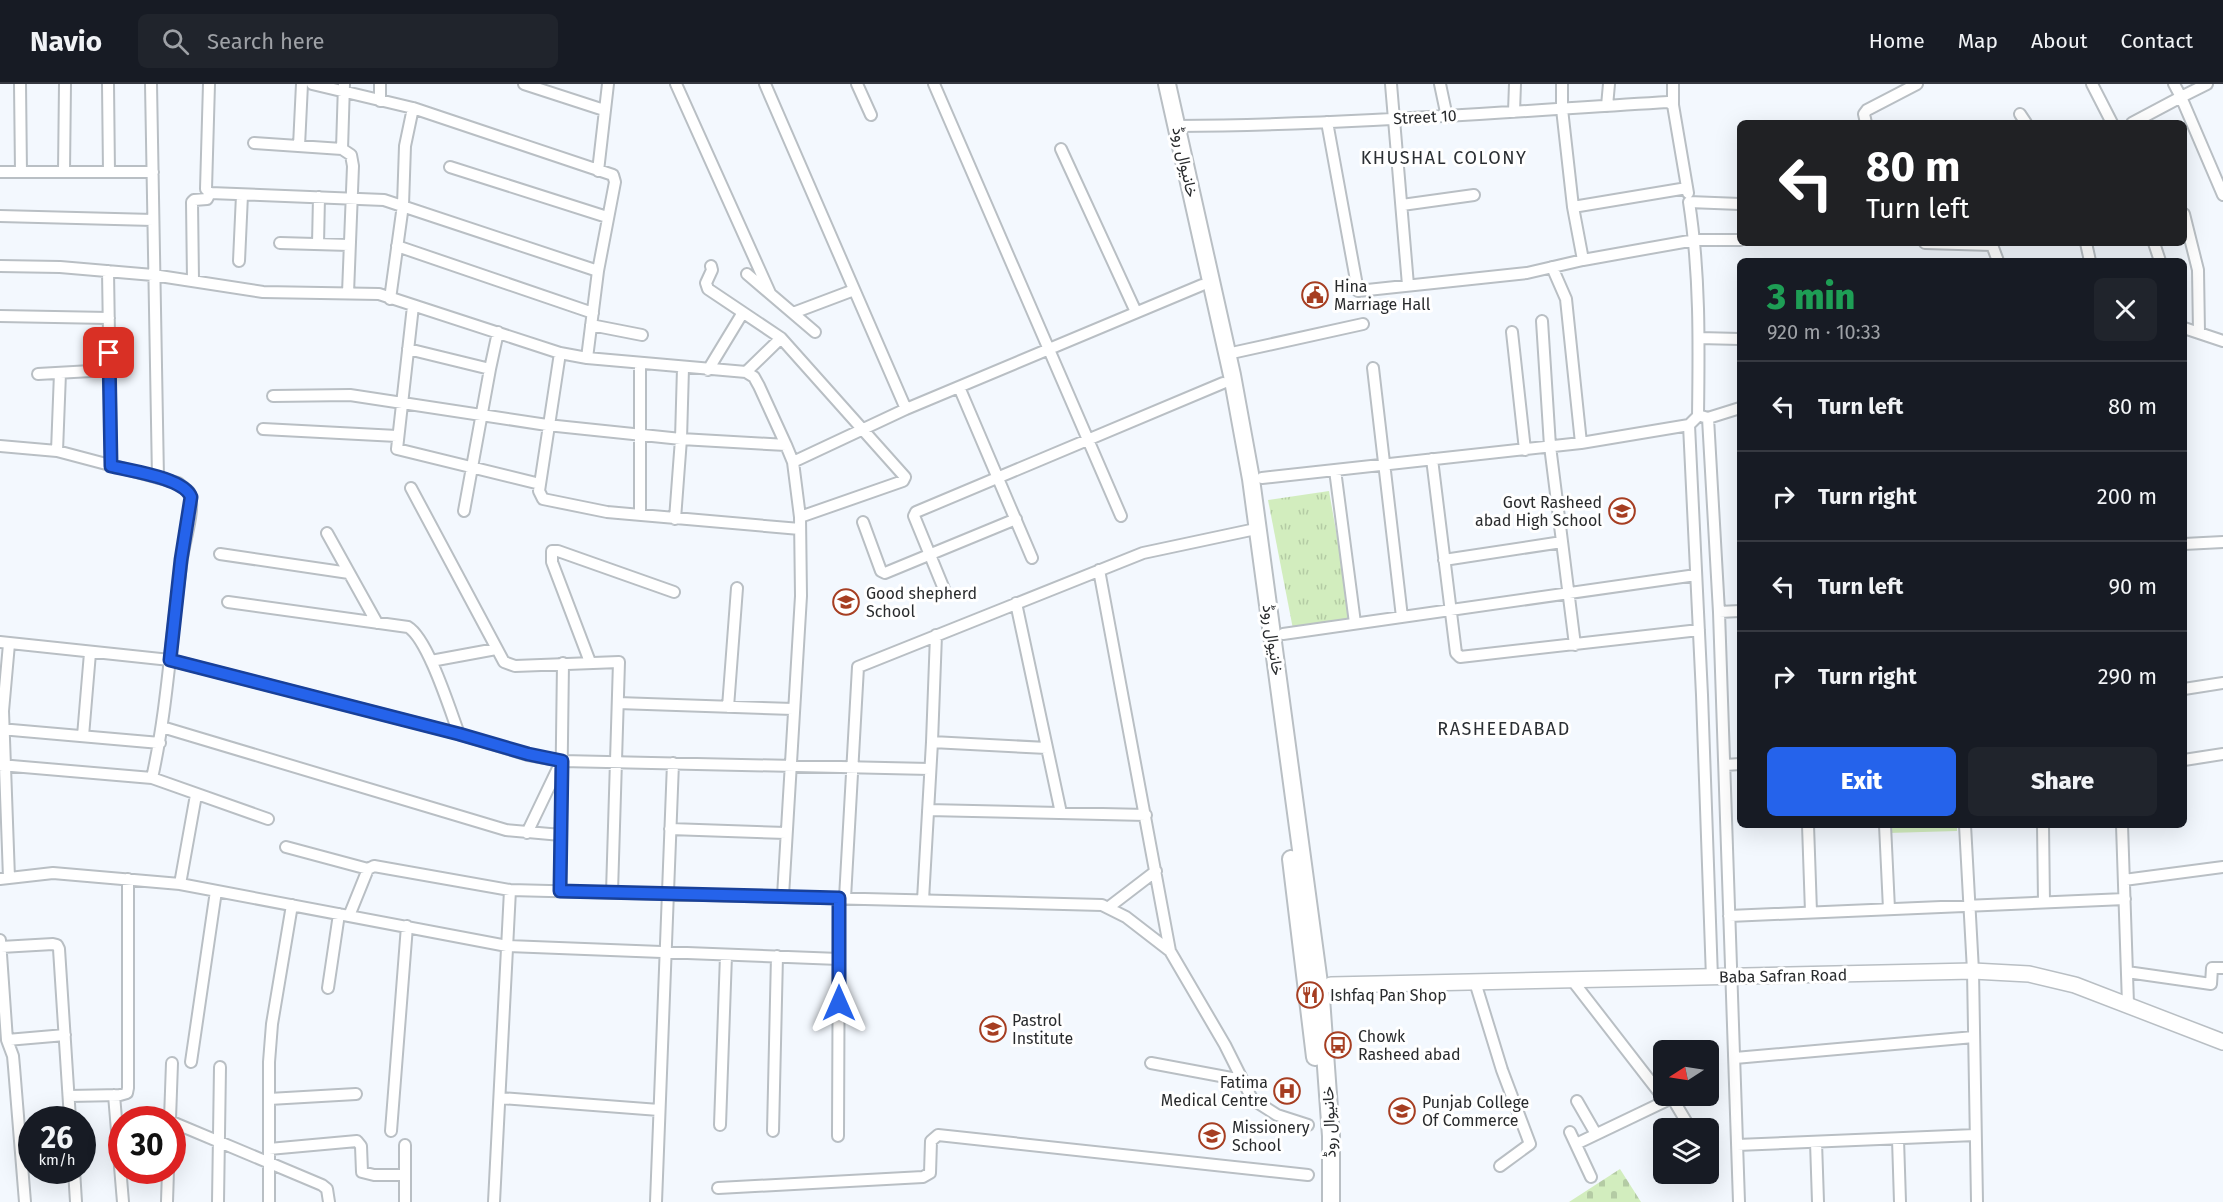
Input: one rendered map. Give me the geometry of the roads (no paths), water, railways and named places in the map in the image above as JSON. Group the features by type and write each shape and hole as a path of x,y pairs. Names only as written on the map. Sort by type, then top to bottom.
{"main road":[{"name":"خانیوال روڈ","path":"1158,84 1223,383 1251,530 1316,1070 1321,1129 1321,1202"},
{"name":"خانیوال روڈ","path":"1167,84 1227,354 1255,507 1321,998 1331,1136 1331,1202"},
{"name":"Baba Safran Road","path":"1331,985 1973,971 2029,974 2075,985 2223,1042"}],"street":[{"path":"20,84 21,172"},
{"path":"64,171 65,84"},
{"path":"108,84 109,172"},
{"path":"151,84 158,478"},
{"path":"209,84 206,189 210,193 384,200 598,271"},
{"path":"299,146 302,84"},
{"path":"312,84 344,88 380,101 414,108 613,175 615,178 598,271 586,358"},
{"path":"380,84 380,101"},
{"path":"524,84 604,110"},
{"path":"598,171 608,84"},
{"path":"676,84 770,293"},
{"path":"765,84 906,409"},
{"path":"857,84 871,115"},
{"path":"934,84 1121,516"},
{"path":"1391,84 1408,285"},
{"path":"1440,84 1447,117"},
{"path":"1514,112 1515,84"},
{"path":"1562,84 1562,109 1573,207 1583,260"},
{"path":"1607,106 1609,84"},
{"path":"1673,84 1673,105 1695,240 1703,417 1719,612 1739,1202"},
{"path":"1865,120 1864,114 1867,110 1902,88 1917,84"},
{"path":"2092,84 2110,120"},
{"path":"2174,84 2223,195"},
{"path":"2138,120 2207,84"},
{"path":"342,149 344,88"},
{"name":"Street 10","path":"1177,126 1260,126 1447,117 1668,102 1673,105"},
{"path":"390,299 403,205 405,146 414,108"},
{"path":"1327,122 1358,291 1527,273 1583,260 1695,240 1737,240"},
{"path":"254,143 342,149 351,155 353,166 348,293"},
{"path":"1061,149 1136,312"},
{"path":"450,167 608,217"},
{"path":"0,172 153,172"},
{"path":"1573,207 1687,188"},
{"path":"193,280 192,202 207,199 210,193"},
{"path":"239,261 242,195"},
{"path":"1402,206 1474,195"},
{"path":"318,244 319,197"},
{"path":"1689,202 1737,204"},
{"path":"0,216 153,220"},
{"path":"2187,226 2198,270 2199,333"},
{"path":"280,243 349,245"},
{"path":"397,246 592,319 642,334"},
{"path":"0,266 60,267 153,275 263,292 379,294 560,353 586,358 683,368 746,372 754,377 793,462 800,523 801,596 783,896"},
{"path":"560,353 547,425 540,484 540,497 548,501 607,512 675,519 800,523 904,480 904,477 864,430 781,338 742,314 708,289 706,283 712,270 711,266"},
{"path":"1552,267 1566,299 1581,443"},
{"path":"108,272 111,466"},
{"path":"747,274 815,332"},
{"path":"793,462 906,409 1202,285"},
{"path":"793,313 854,290"},
{"path":"413,306 397,449 540,484"},
{"path":"708,370 742,314"},
{"path":"0,316 109,318"},
{"path":"1542,321 1550,446 1575,645"},
{"path":"1227,354 1363,324"},
{"path":"2187,329 2223,341"},
{"path":"464,512 498,332"},
{"path":"1512,332 1525,450"},
{"path":"746,372 781,338"},
{"path":"1699,338 1737,339"},
{"path":"408,349 490,369"},
{"path":"640,363 640,515"},
{"path":"675,519 683,368"},
{"path":"1373,368 1402,617"},
{"path":"38,374 109,370"},
{"path":"57,451 60,373"},
{"path":"946,594 914,513 1223,383"},
{"path":"959,387 1032,558"},
{"path":"273,396 350,395 547,425 681,439 786,445"},
{"path":"1262,478 1581,443 1689,425 1703,417 1737,409"},
{"path":"1689,425 1712,978"},
{"path":"263,429 397,436"},
{"path":"0,446 57,451 178,483 189,492 191,497 181,560 160,743 152,778"},
{"path":"1432,459 1456,653 1460,657 1699,630"},
{"path":"1335,470 1355,623"},
{"path":"411,488 504,662 515,666 618,662 612,892"},
{"path":"862,522 883,573 1016,519"},
{"path":"837,1136 839,959 858,667 1143,553 1251,530"},
{"path":"327,533 377,623"},
{"path":"1444,560 1562,542"},
{"path":"2187,544 2223,542"},
{"path":"591,662 552,562 552,551 558,551 674,592"},
{"path":"220,554 349,573"},
{"path":"1099,570 1170,951 1226,1045 1252,1099 1261,1107 1308,1125"},
{"path":"1283,634 1696,575"},
{"path":"728,707 737,588"},
{"path":"228,602 408,627 413,630 431,661 459,734"},
{"path":"1016,603 1061,813"},
{"path":"1719,612 1737,611"},
{"path":"923,900 936,635"},
{"path":"839,959 507,946 180,884 53,873 5,878 2,729 5,643 170,660 562,761 930,769"},
{"path":"431,661 496,649"},
{"path":"83,736 90,653"},
{"path":"560,891 562,663"},
{"path":"2187,689 2223,683"},
{"path":"618,703 793,709"},
{"path":"162,727 506,830 561,835"},
{"path":"2,729 160,743"},
{"path":"932,742 1047,748"},
{"path":"2187,760 2223,754"},
{"path":"527,833 562,761"},
{"path":"656,1202 673,763"},
{"path":"1725,765 1737,764"},
{"path":"2,766 152,778 268,819"},
{"path":"180,884 196,795"},
{"path":"928,810 1146,815"},
{"path":"1808,828 1811,912"},
{"path":"1885,828 1889,909"},
{"path":"1965,828 1973,971 1977,1202"},
{"path":"2043,828 2044,902"},
{"path":"2122,828 2128,1004"},
{"path":"670,829 786,833"},
{"path":"286,847 368,869"},
{"path":"328,988 344,915 368,869 374,866 510,890 1102,904 1126,917 1170,951"},
{"path":"2124,880 2223,867"},
{"path":"1109,907 1156,871"},
{"path":"69,1096 114,1095 127,1093 129,1088 128,879"},
{"path":"494,1202 510,890"},
{"path":"192,1062 216,891"},
{"path":"1729,916 2125,899"},
{"path":"269,1202 272,1024 292,905"},
{"path":"391,1131 407,926"},
{"path":"0,940 2,998 7,1040 13,1056 25,1202"},
{"path":"0,947 57,945 60,953 69,1106"},
{"path":"720,1125 726,955"},
{"path":"773,1131 777,956"},
{"path":"2127,972 2211,984 2212,968 2223,968"},
{"path":"1572,980 1653,1085"},
{"path":"1475,982 1502,1070 1530,1143 1500,1166"},
{"path":"7,1040 65,1035"},
{"path":"1735,1058 1974,1037"},
{"path":"171,1106 172,1063"},
{"path":"1151,1063 1242,1080"},
{"path":"218,1202 220,1067"},
{"path":"269,1099 356,1094"},
{"path":"114,1095 123,1202"},
{"path":"501,1098 659,1110"},
{"path":"1577,1101 1596,1134"},
{"path":"1576,1144 1653,1106"},
{"path":"186,1128 322,1185 327,1189 329,1202"},
{"path":"1570,1132 1591,1177"},
{"path":"718,1188 923,1177 930,1173 931,1141 938,1135 1308,1175"},
{"path":"1737,1145 1975,1135"},
{"path":"1898,1139 1900,1202"},
{"path":"269,1149 357,1141 361,1146 362,1172 374,1175 405,1174"},
{"path":"1816,1142 1818,1202"},
{"path":"405,1145 405,1202"},
{"path":"75,1184 76,1202"},
{"path":"167,1202 168,1184"}],"place":[{"name":"Hina Marriage Hall","path":"1315,295"},
{"name":"Govt Rasheed abad High School","path":"1622,511"},
{"name":"Good shepherd School","path":"846,602"},
{"name":"Ishfaq Pan Shop","path":"1310,995"},
{"name":"Pastrol Institute","path":"993,1029"},
{"name":"Chowk Rasheed abad","path":"1338,1045"},
{"name":"Fatima Medical Centre","path":"1287,1091"},
{"name":"Punjab College Of Commerce","path":"1402,1111"},
{"name":"Missionery School","path":"1212,1136"}],"district":[{"name":"KHUSHAL COLONY","path":"1444,158"},
{"name":"RASHEEDABAD","path":"1504,729"}]}
